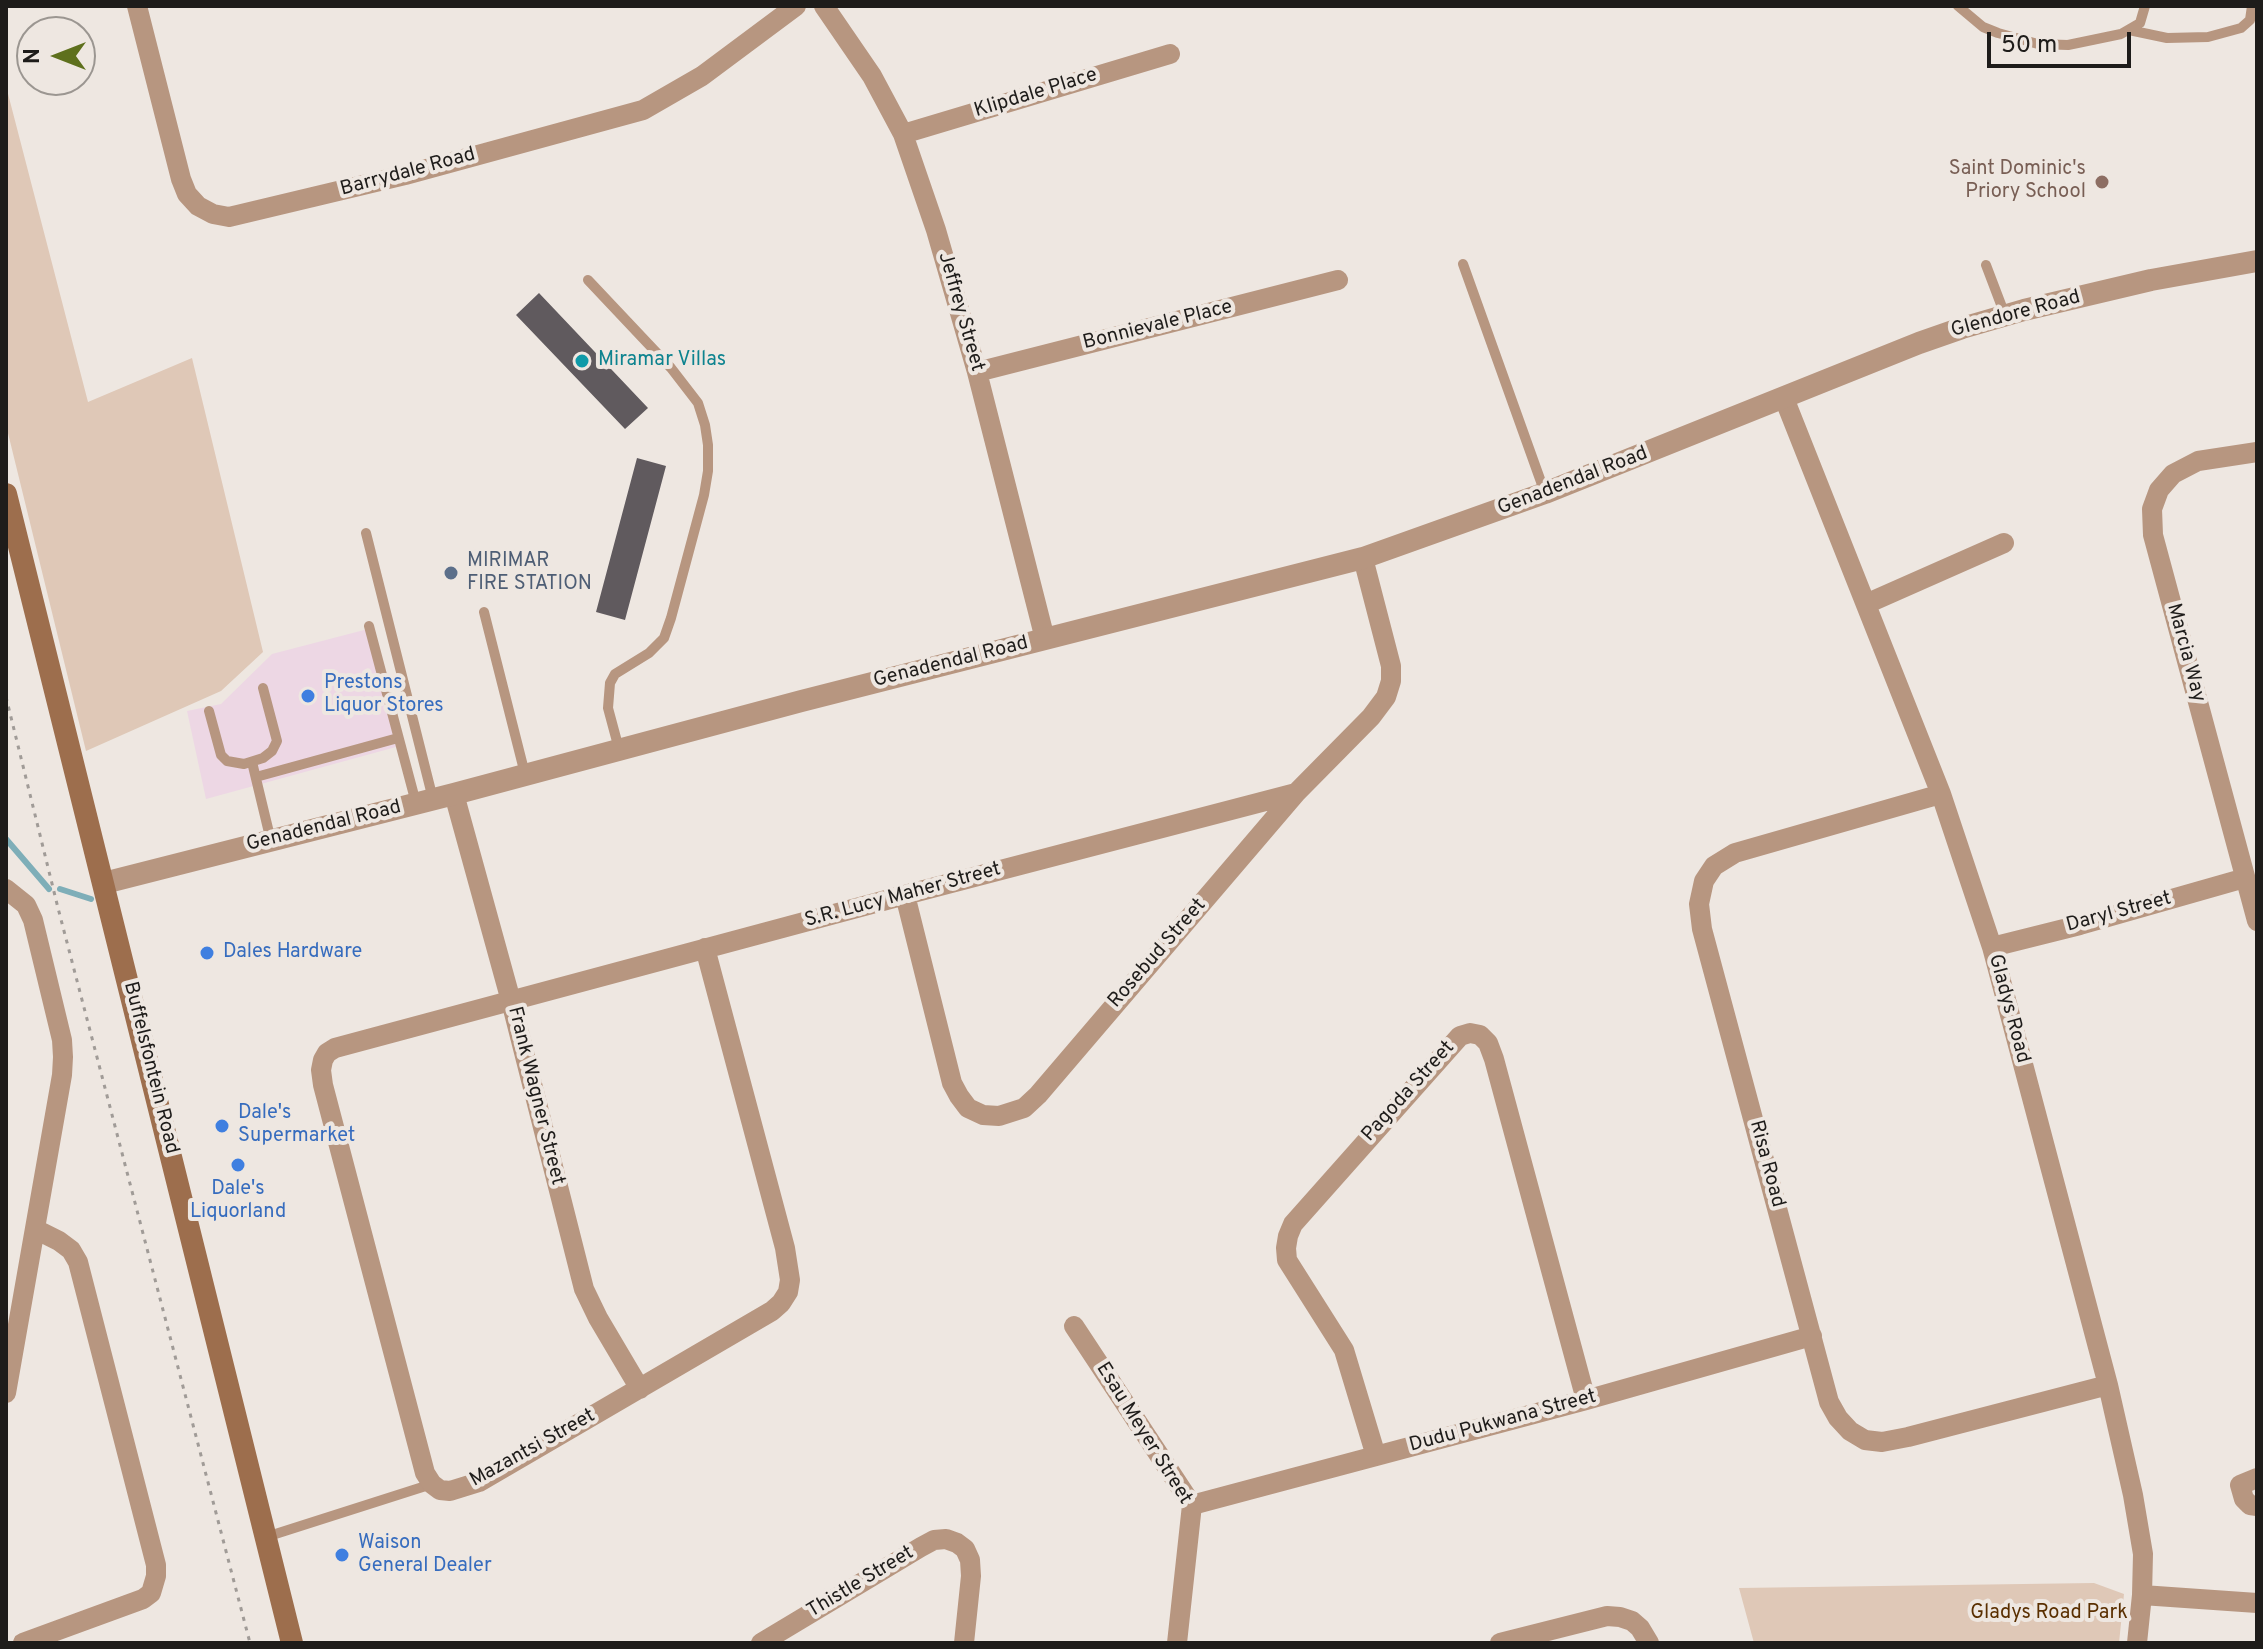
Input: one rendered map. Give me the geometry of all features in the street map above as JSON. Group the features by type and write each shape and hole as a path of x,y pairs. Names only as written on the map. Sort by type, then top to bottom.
{"main road":[{"name":"Buffelsfontein Road","path":"6,494 292,1643"}],"street":[{"name":"Barrydale Road","path":"137,6 187,194 198,206 213,214 229,217 405,175 643,110 702,76 796,6"},
{"name":"Jeffrey Street","path":"824,6 872,76 903,134 936,230 977,372 1045,639"},
{"name":"Klipdale Place","path":"903,134 1170,54"},
{"name":"Glendore Road","path":"1784,398 1919,343 2005,315 2151,280 2257,261"},
{"name":"Bonnievale Place","path":"977,372 1338,280"},
{"name":"Genadendal Road","path":"104,883 1363,558 1545,493 1784,398"},
{"name":"Gladys Road","path":"1784,398 1941,794 1992,947 2108,1385 2133,1495 2143,1554 2137,1643"},
{"name":"Marcia Way","path":"2257,452 2198,461 2173,474 2159,490 2152,509 2153,535 2257,921"},
{"path":"1866,604 2004,543"},
{"name":"Rosebud Street","path":"905,895 952,1083 959,1096 968,1108 983,1115 1011,1114 1024,1108 1296,793 1371,717 1386,697 1391,666 1363,558"},
{"name":"S.R. Lucy Maher Street","path":"511,1001 1296,793"},
{"name":"Risa Road","path":"1941,794 1735,853 1714,866 1704,881 1699,904 1702,929 1829,1402 1850,1431 1865,1440 1882,1442 2108,1385"},
{"name":"Frank Wagner Street","path":"434,799 511,1001 584,1289 640,1389"},
{"name":"Daryl Street","path":"1992,947 2245,878"},
{"path":"6,889 26,905 33,920 62,1040 63,1057 6,1393"},
{"name":"Mazantsi Street","path":"432,1484 440,1490 450,1491 479,1482 772,1311 788,1292 790,1280 785,1248 705,948"},
{"path":"432,1484 425,1473 321,1070 327,1053 335,1048 511,1001"},
{"name":"Pagoda Street","path":"1376,1456 1344,1350 1287,1260 1288,1236 1293,1224 1449,1046 1460,1036 1470,1033 1480,1035 1488,1043 1494,1059 1586,1400"},
{"path":"23,1643 143,1599 151,1593 156,1576 78,1262 71,1250 35,1229"},
{"name":"Esau Meyer Street","path":"1074,1326 1192,1505 1177,1643"},
{"name":"Dudu Pukwana Street","path":"1192,1505 1812,1336"},
{"path":"2257,1478 2240,1485 2244,1499 2250,1505 2257,1506"},
{"name":"Thistle Street","path":"761,1643 921,1547 934,1540 946,1539 965,1549 970,1560 964,1643"},
{"path":"2142,1595 2257,1603"},
{"path":"1500,1643 1607,1616 1632,1621 1649,1643"}],"lane":[{"path":"1958,6 1983,27 1998,33 2038,44 2068,45 2087,43 2129,30 2140,23 2145,6"},
{"path":"2129,30 2167,38 2208,37 2241,28 2250,20 2252,6"},
{"path":"1463,264 1545,493"},
{"path":"1986,265 2005,315"},
{"path":"588,280 671,368 698,403 708,445 704,495 664,638 649,653 615,674 610,683 608,708 619,749"},
{"path":"366,533 434,799"},
{"path":"484,612 525,774"},
{"path":"369,626 398,738 434,799"},
{"path":"209,711 221,755 227,761 236,764 263,758 272,751 277,741 263,688"},
{"path":"256,777 398,738"},
{"path":"252,762 271,841"},
{"path":"266,1537 432,1484"}],"path":[{"path":"6,697 250,1643"}],"shaded area":[{"path":"368,629 396,747 206,799 187,711 221,704 272,654"}],"green space":[{"path":"6,86 88,402 192,358 263,652 221,691 86,751 6,425"},
{"name":"Gladys Road Park","path":"2094,1583 2124,1594 2119,1643 1754,1643 1739,1588"}],"building":[{"name":"Miramar Villas","path":"539,293 648,408 625,429 516,315"},
{"path":"637,458 666,466 625,620 596,612"}],"waterway":[{"path":"6,839 49,889"},
{"path":"60,889 91,899"}],"place":[{"name":"Saint Dominic's Priory School","path":"2102,182"},
{"name":"Miramar Villas","path":"582,361"},
{"name":"MIRIMAR FIRE STATION","path":"451,573"},
{"name":"Prestons Liquor Stores","path":"308,696"},
{"name":"Dales Hardware","path":"207,953"},
{"name":"Dale's Supermarket","path":"222,1126"},
{"name":"Dale's Liquorland","path":"238,1165"},
{"name":"Waison General Dealer","path":"342,1555"}]}
